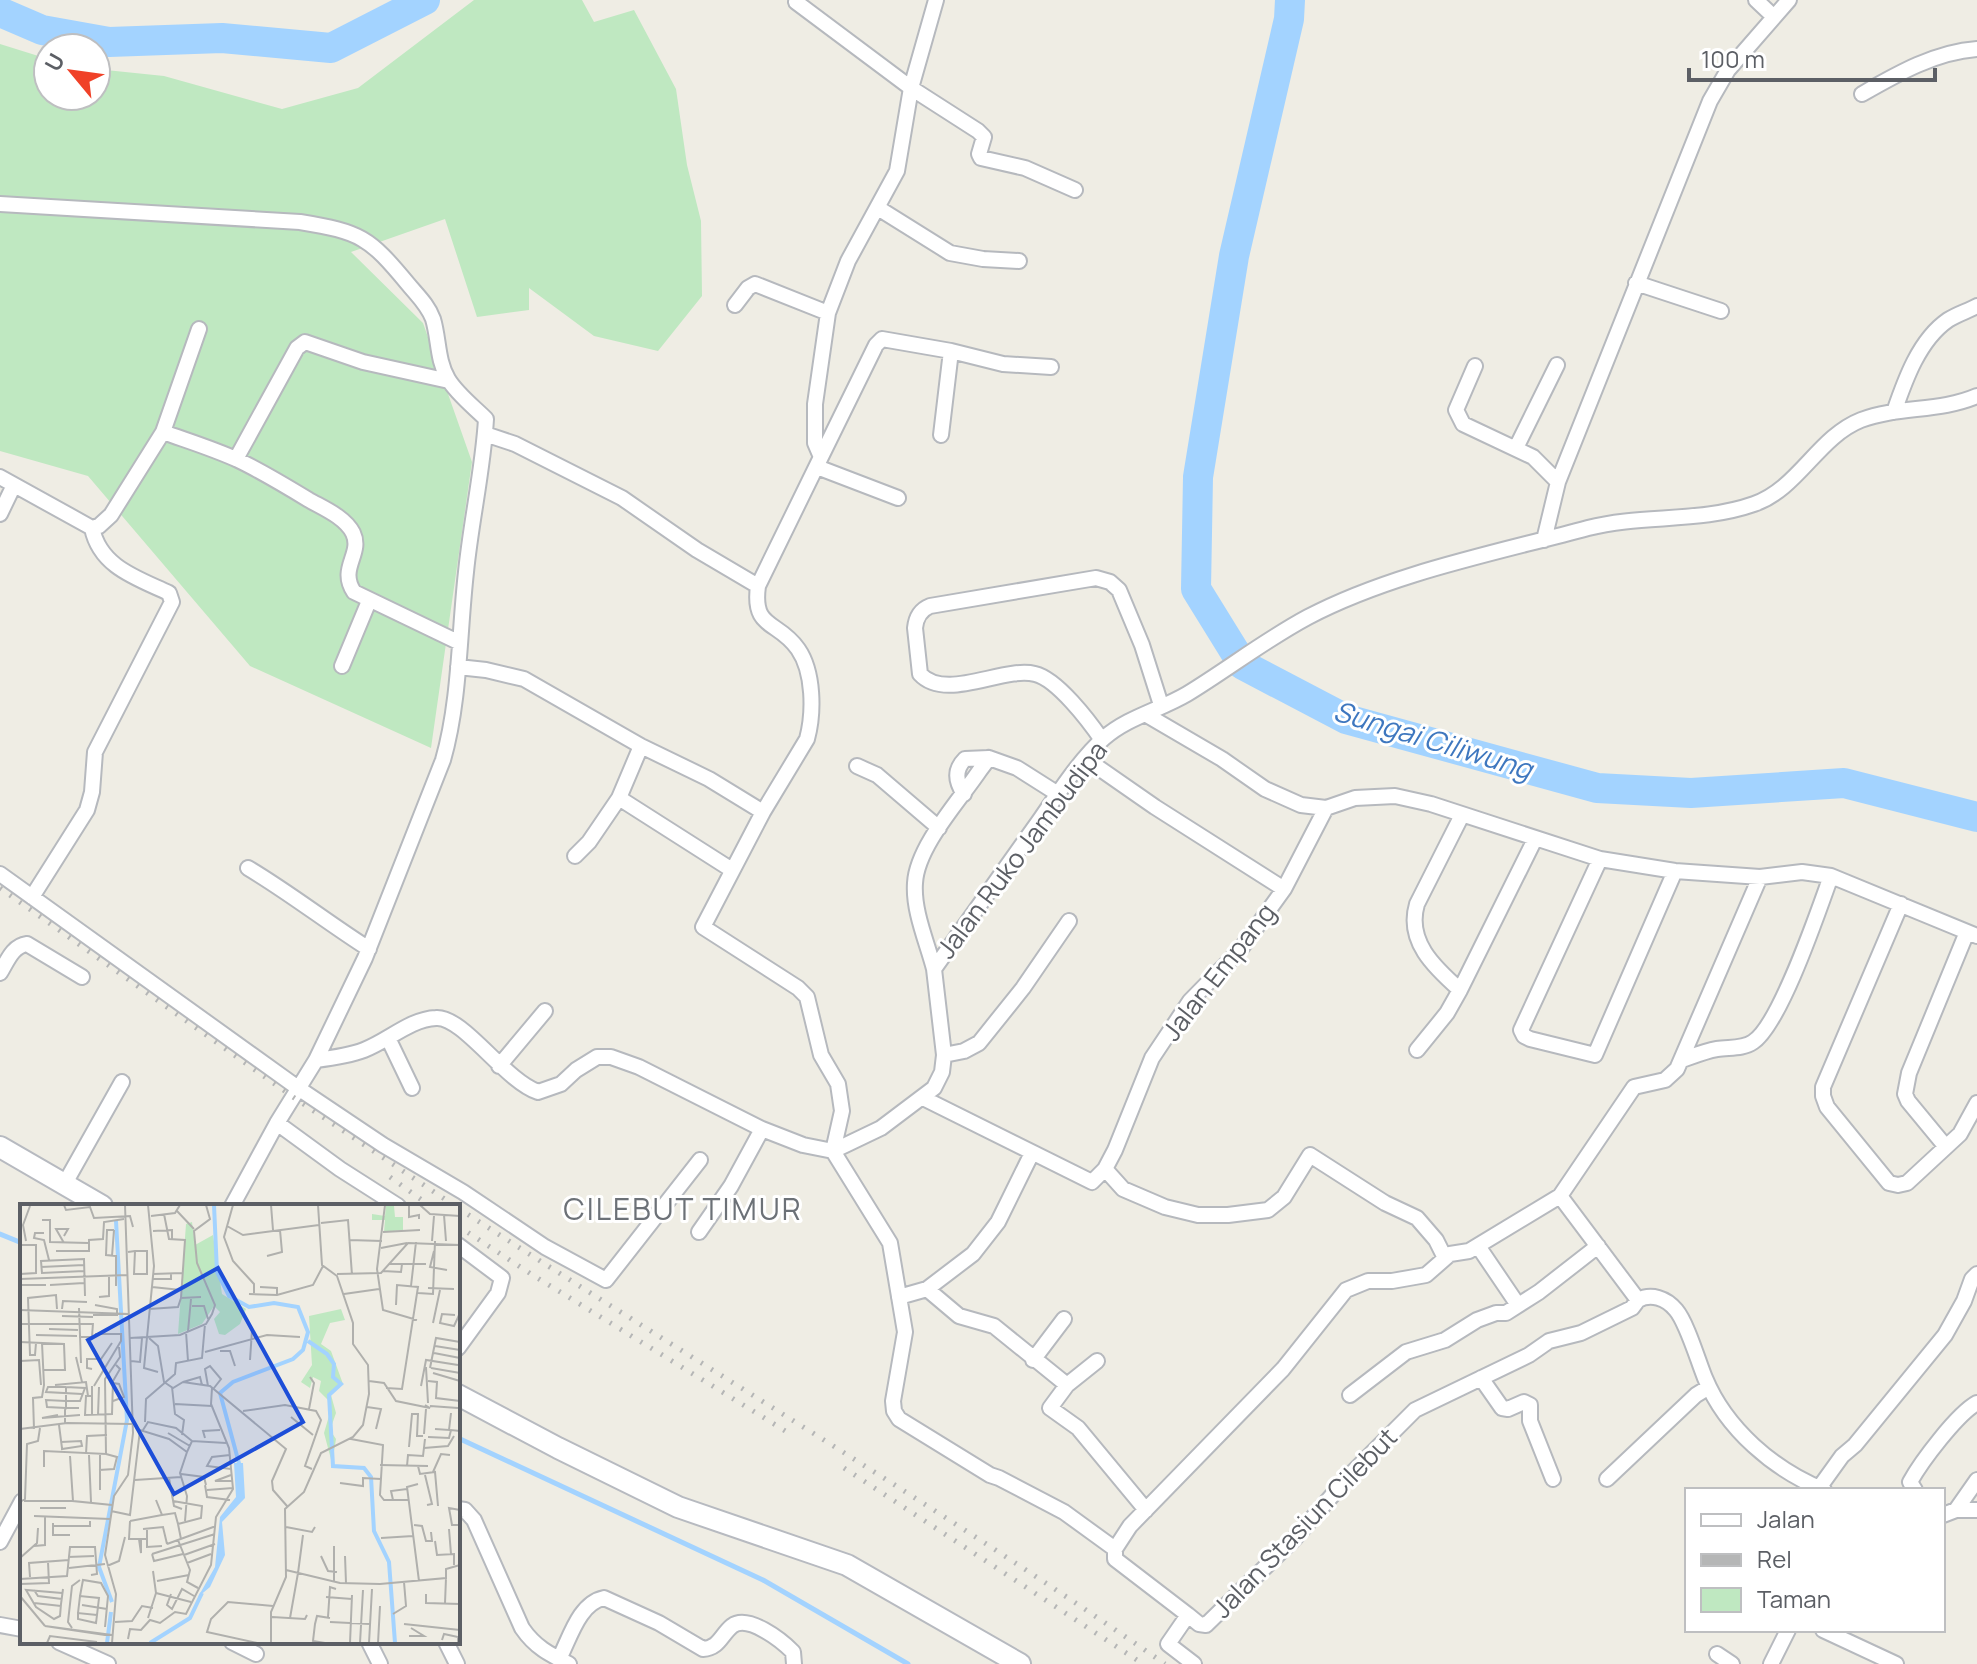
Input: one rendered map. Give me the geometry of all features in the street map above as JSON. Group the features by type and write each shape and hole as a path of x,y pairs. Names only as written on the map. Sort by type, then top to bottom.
{"main road":[{"path":"0,1147 98,1204"},
{"path":"460,1396 678,1507 847,1565 1020,1664"}],"street":[{"path":"819,462 814,415 828,313 848,261 897,171 911,88 936,0"},
{"path":"1756,0 1774,17"},
{"path":"1544,540 1558,482 1717,87 1743,51 1789,0"},
{"path":"796,2 911,88 982,134 981,158 1025,168 1075,190"},
{"path":"1862,94 1901,71 1953,52 1977,49"},
{"path":"0,204 300,222 347,231 367,240 380,251 427,307 449,381 486,419 458,642 453,718 443,760 369,949 316,1060 233,1204"},
{"path":"878,208 950,253 1019,261"},
{"path":"1636,283 1721,311"},
{"path":"735,305 755,284 828,313"},
{"path":"1894,412 1906,378 1931,337 1948,320 1977,306"},
{"path":"92,528 111,515 163,432 199,329"},
{"path":"1051,367 1003,364 889,339 879,342 758,586 756,604 759,615 798,649 805,661 813,705 807,739 763,812 703,927 798,988 811,1005 821,1055 838,1084 842,1111 833,1151 890,1243 905,1332 893,1401 899,1419 990,1475 1064,1512 1115,1549"},
{"path":"236,459 297,348 305,342 363,362 449,381"},
{"path":"941,435 951,351"},
{"path":"1516,448 1557,365"},
{"path":"1475,366 1456,410 1458,418 1463,424 1533,457 1558,482"},
{"name":"Jalan Ruko Jambudipa","path":"833,1151 881,1128 934,1088 942,1072 944,1055 934,969 1058,794 1102,740 1121,725 1184,696 1309,616 1350,599 1410,577 1609,523 1723,513 1758,503 1786,484 1837,434 1861,420 1977,396"},
{"path":"163,432 236,459 330,512 346,524 354,535 355,544 347,572 354,592 458,642"},
{"path":"485,434 523,448 622,498 697,550 758,586"},
{"path":"819,462 898,498"},
{"path":"0,477 92,528 108,561 169,593 172,602 95,752 92,792 87,810 32,897"},
{"path":"0,514 14,485"},
{"path":"1102,740 1052,683 1038,674 994,677 944,686 925,680 920,674 915,628 915,621 921,612 930,606 1096,578 1110,582 1119,590 1142,645 1161,705"},
{"path":"342,666 369,601"},
{"path":"458,667 524,679 641,746 689,768 763,812"},
{"path":"1145,714 1222,759 1265,789 1301,805 1326,808 1355,798 1395,796 1431,804 1600,859 1675,871 1760,877 1802,872 1831,876 1972,934 1909,1073 1905,1094 1946,1147"},
{"path":"575,856 589,842 619,798 641,746"},
{"path":"934,969 916,901 915,883 925,851 939,828 989,758 1017,768 1058,794"},
{"path":"1086,759 1284,889"},
{"path":"857,766 877,775 939,828"},
{"path":"619,798 732,870"},
{"name":"Jalan Empang","path":"1105,1169 1152,1058 1190,1001 1240,950 1284,889 1326,808"},
{"path":"1460,990 1440,972 1420,946 1413,918 1417,904 1462,815"},
{"path":"1417,1050 1447,1013 1460,990 1535,839"},
{"path":"1600,859 1521,1030 1530,1039 1595,1055 1675,871"},
{"path":"248,868 369,949"},
{"path":"0,874 298,1088 383,1145 463,1192 545,1247 606,1280 700,1160"},
{"path":"1682,1060 1715,1049 1754,1042 1771,1022 1800,959 1831,876"},
{"path":"1188,1615 1115,1559 1115,1549 1130,1526 1283,1369 1346,1290 1368,1281 1392,1281 1426,1275 1445,1258 1478,1246 1560,1196 1634,1087 1665,1080 1677,1069 1760,877"},
{"path":"1901,904 1823,1087 1827,1107 1889,1183 1898,1185 1907,1183 1946,1147 1965,1127 1977,1103"},
{"path":"944,1055 964,1051 979,1043 1023,988 1069,921"},
{"path":"0,973 14,950 19,945 27,944 82,977"},
{"path":"499,1066 545,1011"},
{"path":"316,1060 365,1050 428,1019 439,1017 450,1020 523,1087 538,1092 561,1084 597,1057 611,1057 639,1067 762,1129 803,1145 833,1151"},
{"path":"388,1038 412,1088"},
{"path":"64,1185 122,1082"},
{"path":"923,1098 1092,1182 1105,1169 1123,1189 1165,1207 1198,1215 1268,1210 1284,1197 1310,1155 1385,1203 1417,1218 1436,1240 1445,1258"},
{"path":"277,1123 395,1204"},
{"path":"699,1232 731,1186 762,1129"},
{"path":"899,1297 927,1289 973,1254 998,1222 1032,1153"},
{"path":"1560,1196 1638,1300"},
{"path":"460,1246 502,1278 498,1293 460,1345"},
{"path":"1478,1246 1518,1305"},
{"path":"1350,1395 1406,1352 1445,1340 1477,1320 1498,1312 1506,1313 1598,1246"},
{"path":"1553,1479 1530,1421 1530,1405 1524,1402 1508,1409 1502,1408 1481,1378 1529,1355 1549,1341 1581,1333 1626,1313 1638,1300 1652,1296 1662,1299 1676,1310 1709,1387 1726,1417 1779,1466 1814,1488 1855,1445 1945,1335 1977,1274"},
{"path":"927,1289 959,1316 994,1326 1067,1385"},
{"path":"1033,1360 1064,1319"},
{"path":"1097,1361 1067,1385 1050,1408 1078,1428 1146,1510"},
{"name":"Jalan Stasiun Cilebut","path":"1194,1664 1168,1644 1188,1615 1199,1624 1206,1625 1295,1538 1350,1475 1415,1410 1481,1378"},
{"path":"1607,1479 1696,1395 1709,1387"},
{"path":"1913,1488 1911,1479 1965,1410 1977,1403"},
{"path":"1950,1513 1977,1480"},
{"path":"0,1542 20,1505"},
{"path":"460,1509 465,1510 474,1520 522,1628 538,1648 564,1661 584,1610 604,1598 659,1623 703,1649 719,1642 734,1624 741,1622 750,1625 786,1645 793,1652 794,1664"},
{"path":"1950,1513 1977,1510"},
{"path":"0,1625 20,1629"},
{"path":"1771,1664 1787,1632"},
{"path":"1827,1632 1896,1664"},
{"path":"63,1644 108,1664"},
{"path":"236,1644 254,1653"},
{"path":"370,1644 380,1664"},
{"path":"447,1644 457,1664"},
{"path":"1717,1654 1732,1664"}],"green space":[{"path":"474,0 582,0 594,22 634,10 676,89 687,165 701,221 702,296 658,351 594,336 529,288 529,310 477,317 445,219 351,252 423,323 472,462 431,748 250,666 88,476 0,451 0,44 32,54 32,112 112,112 112,71 164,76 282,109 358,88"}],"waterway":[{"name":"Sungai Ciliwung","path":"0,12 42,30 109,42 222,38 331,48 425,0"},
{"name":"Sungai Ciliwung","path":"1290,0 1289,19 1234,256 1198,477 1196,589 1243,665 1346,719 1597,788 1691,793 1844,783 1977,817"},
{"path":"0,1234 20,1242"},
{"path":"460,1439 763,1580 908,1664"}],"railway":[{"path":"0,888 293,1097 452,1204"},
{"path":"390,1177 427,1204"},
{"path":"460,1209 902,1490 1165,1664"},
{"path":"460,1227 787,1432"},
{"path":"844,1468 1143,1664"}],"district":[{"name":"CILEBUT TIMUR","path":"683,1210"}]}
